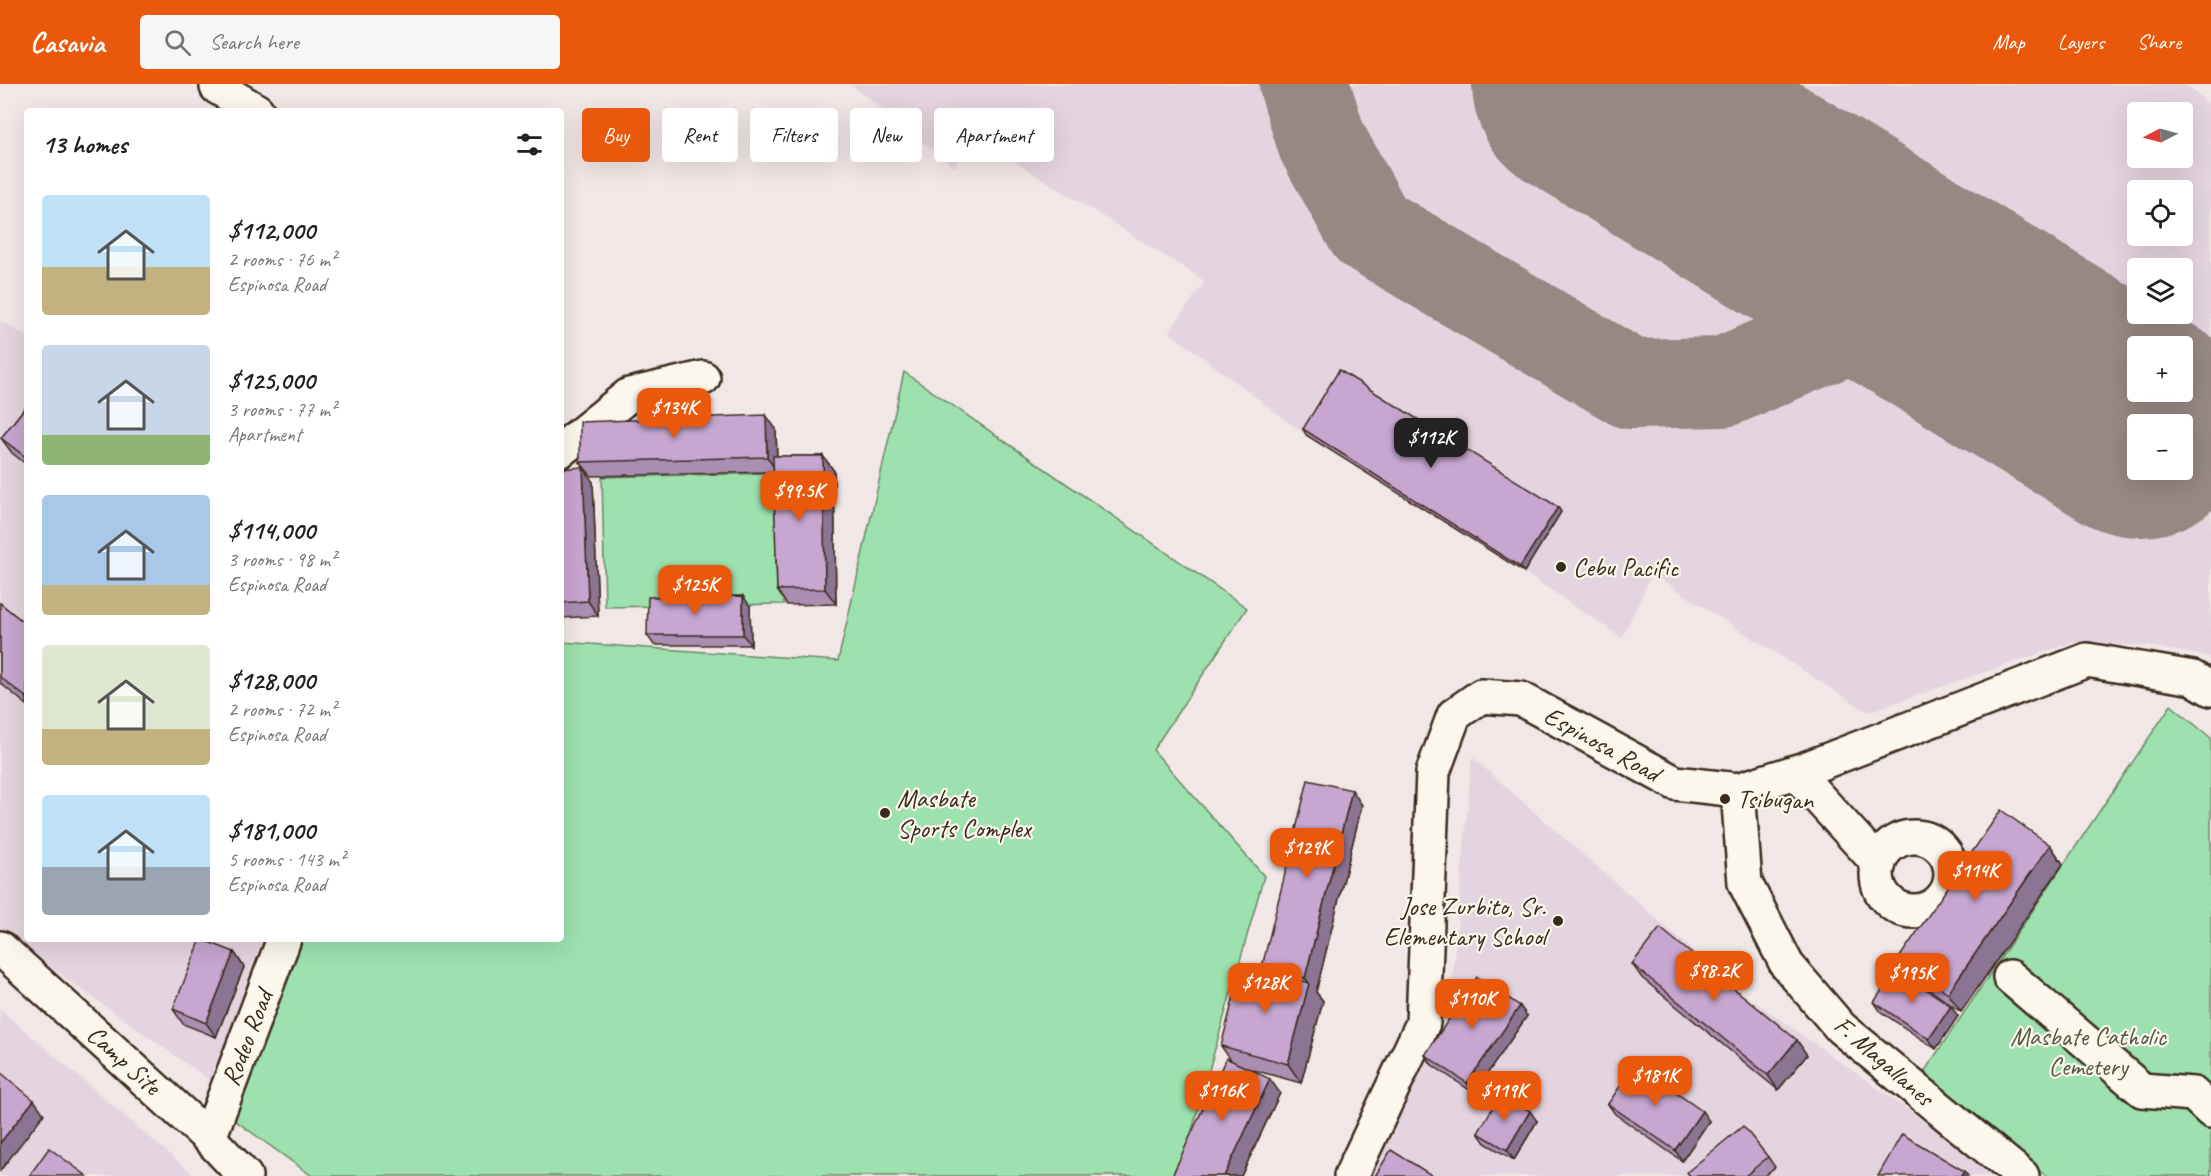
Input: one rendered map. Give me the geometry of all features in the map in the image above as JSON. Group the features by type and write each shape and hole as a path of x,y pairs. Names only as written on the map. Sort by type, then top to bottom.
{"street":[{"path":"217,87 252,108"},
{"path":"564,448 628,395 704,378"},
{"name":"Espinosa Road","path":"1351,1176 1423,1023 1433,772 1454,715 1481,696 1521,699 1675,783 1738,790 1795,772 2087,660 2193,678 2211,689"},
{"path":"1795,772 1879,864"},
{"name":"F. Magallanes","path":"1738,790 1745,883 1787,965 1841,1028 2022,1176"},
{"name":"Rodeo Road","path":"210,1138 283,942"},
{"name":"Camp Site","path":"0,948 210,1138 245,1176"},
{"path":"2010,977 2142,1090 2193,1094 2211,1111"}],"shaded area":[{"path":"850,84 2184,84 2211,105 2211,657 2147,646 2073,642 1868,712 1652,574 1622,638 1524,572 1306,435 1169,332 1205,281 1016,162 1054,162 1054,108 934,108 934,151 922,141 922,108 880,108"},
{"path":"948,162 957,162 954,167"},
{"path":"0,321 24,334 24,942 261,942 211,1081 0,932"},
{"name":"Jose Zurbito, Sr. Elementary School","path":"1472,757 1737,989 2002,1176 1367,1176 1449,1018"},
{"path":"0,1009 195,1176 0,1176"}],"green space":[{"name":"Masbate Sports Complex","path":"904,372 1247,608 1153,750 1264,876 1179,1176 312,1176 233,1119 299,942 564,942 564,642 838,661"},
{"path":"782,473 784,604 605,607 602,477"},
{"name":"Masbate Catholic Cemetery","path":"2171,705 2211,738 2211,1176 2046,1176 1920,1078"}],"building":[{"path":"1339,370 1558,507 1520,567 1303,429"},
{"path":"24,409 24,456 1,438"},
{"path":"766,415 767,457 580,462 580,422"},
{"path":"773,456 823,456 825,589 777,590"},
{"path":"583,467 588,601 564,603 564,469"},
{"path":"743,596 743,635 647,635 648,597"},
{"path":"0,603 24,623 24,696 0,677"},
{"path":"1308,780 1352,790 1305,978 1262,967"},
{"path":"2001,810 2050,845 1948,993 1899,958"},
{"path":"1660,928 1797,1040 1768,1075 1632,964"},
{"path":"200,942 209,942 234,952 206,1023 173,1009"},
{"path":"1242,965 1309,983 1288,1064 1221,1046"},
{"path":"1896,969 1951,1006 1929,1039 1874,1002"},
{"path":"1477,977 1520,1006 1467,1083 1425,1055"},
{"path":"1226,1058 1270,1079 1224,1176 1172,1176"},
{"path":"1635,1064 1702,1111 1675,1150 1608,1104"},
{"path":"0,1072 34,1100 0,1143"},
{"path":"1501,1093 1530,1111 1507,1150 1478,1133"},
{"path":"1743,1126 1768,1157 1745,1176 1690,1176 1687,1172"},
{"path":"1902,1134 1964,1171 1961,1176 1878,1176"},
{"path":"49,1148 87,1176 29,1176"},
{"path":"1391,1150 1433,1176 1375,1176"}],"taxiway":[{"path":"1304,84 1322,142 1370,229 1631,384 1723,382 1841,332 1853,317 1856,286 1848,246"},
{"path":"1841,332 1955,311"}],"runway":[{"path":"1585,84 2127,417"}],"place":[{"name":"Cebu Pacific","path":"1561,567"},
{"name":"Tsibugan","path":"1725,799"},
{"name":"Masbate Sports Complex","path":"885,813"},
{"name":"Jose Zurbito, Sr. Elementary School","path":"1558,921"}]}
